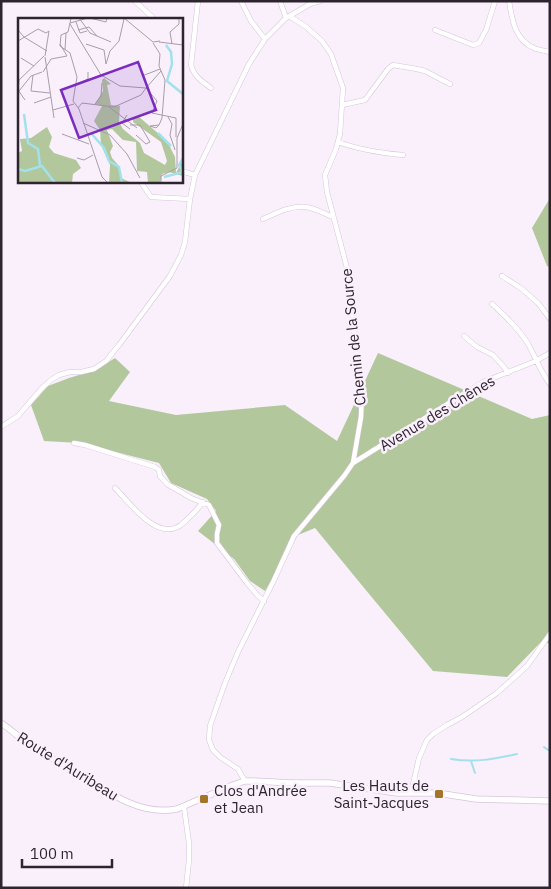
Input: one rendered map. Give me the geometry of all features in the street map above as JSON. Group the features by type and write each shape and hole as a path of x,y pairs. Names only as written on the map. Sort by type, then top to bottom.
{"street":[{"path":"135,1 152,17"},
{"path":"198,1 191,65 193,72 199,79 211,88"},
{"path":"241,1 251,21 265,39"},
{"path":"280,1 287,17"},
{"path":"1,427 18,416 51,380 59,375 70,372 94,369 106,361 170,276 185,242 194,175 249,64 265,39 287,17 310,4 320,1"},
{"path":"435,30 473,45 479,43 486,30 495,1"},
{"path":"509,1 511,16 521,39 533,48 550,52"},
{"name":"Chemin de la Source","path":"244,781 238,769 213,750 210,740 210,726 238,652 294,536 353,463 361,417 362,392 347,268 333,218 325,175 340,134 343,88 331,54 322,41 305,26 287,17"},
{"path":"342,105 365,100 393,65 417,68 450,84"},
{"path":"338,142 350,147 403,155"},
{"path":"182,172 194,175"},
{"path":"141,182 150,197 190,199"},
{"path":"263,219 284,210 302,207 308,207 333,218"},
{"path":"502,276 522,289 538,303 550,318"},
{"path":"492,304 514,324 528,343 545,378 550,384"},
{"path":"464,336 477,348 493,355 508,373"},
{"name":"Avenue des Chênes","path":"353,463 483,382 536,361 550,353"},
{"path":"74,444 85,445 155,468 167,484 191,498 208,505 219,525 217,543 247,584 264,601"},
{"path":"115,488 152,524 161,529 171,529 180,526 203,502"},
{"path":"412,793 419,758 427,740 446,725 462,717 497,693 526,666 550,634"},
{"name":"Route d'Auribeau","path":"1,723 34,749 68,767 114,796 141,807 155,810 169,811 184,807 244,781 261,780 292,783 330,783 397,793 437,793 476,799 550,801"},
{"path":"184,807 189,843 186,888"}],"green space":[{"path":"550,198 550,267 547,266 532,228"},
{"path":"378,353 532,419 550,415 550,644 542,641 507,677 433,671 315,528 298,535 265,591 250,581 234,559 198,531 216,511 207,499 171,483 159,463 80,443 44,441 31,405 48,386 96,370 115,358 130,372 109,401 176,415 285,405 337,441"}],"waterway":[{"path":"544,747 548,750 550,749"},
{"path":"451,759 492,759 517,754"},
{"path":"471,761 475,773"}],"place":[{"name":"Les Hauts de Saint-Jacques","path":"439,794"},
{"name":"Clos d'Andrée et Jean","path":"204,799"}]}
